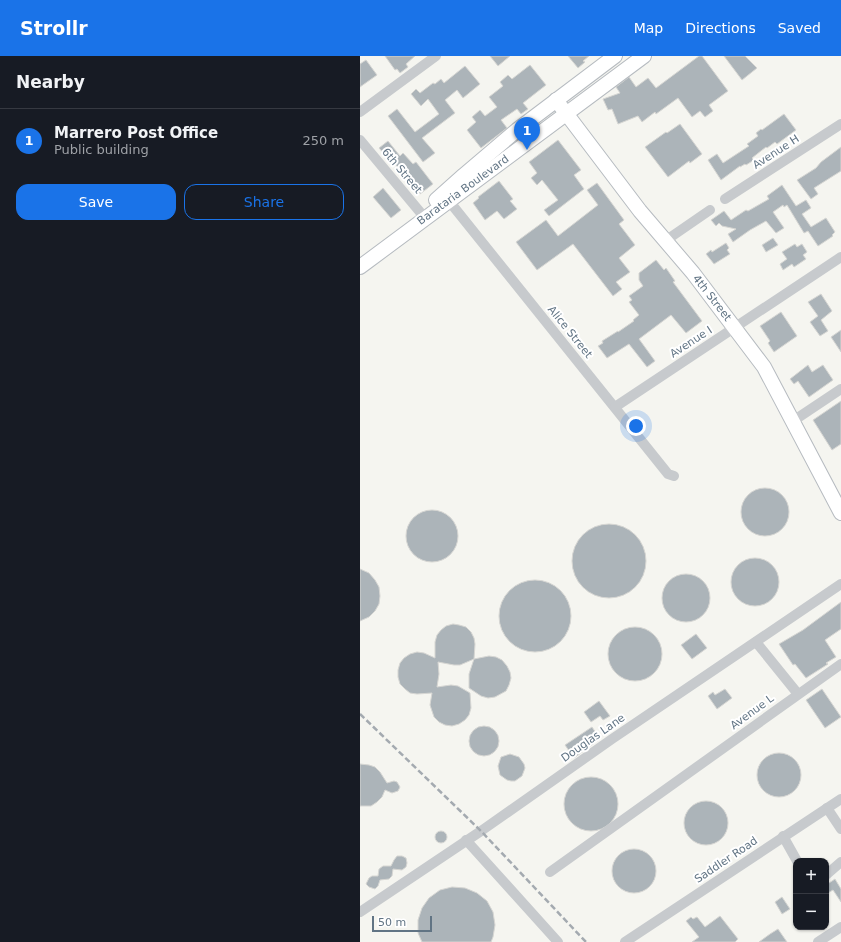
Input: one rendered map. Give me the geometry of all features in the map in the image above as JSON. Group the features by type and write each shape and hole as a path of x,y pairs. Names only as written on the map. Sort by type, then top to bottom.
{"main road":[{"name":"Barataria Boulevard","path":"360,266 424,215 464,175 556,100 615,56"},
{"name":"Barataria Boulevard","path":"424,215 449,200 644,56"},
{"name":"4th Street","path":"556,100 640,211 693,273 764,367 841,513"}],"street":[{"path":"360,112 436,56"},
{"name":"Avenue H","path":"725,199 841,124"},
{"name":"6th Street","path":"360,140 424,215"},
{"name":"Alice Street","path":"449,200 668,474 674,476"},
{"path":"665,241 710,210"},
{"name":"Avenue I","path":"615,407 841,257"},
{"path":"793,420 841,388"},
{"name":"Douglas Lane","path":"360,912 841,584"},
{"path":"756,642 798,694"},
{"name":"Avenue L","path":"550,872 841,664"},
{"name":"Saddler Road","path":"625,942 841,799"},
{"path":"827,808 841,830"},
{"path":"783,836 795,858"},
{"path":"466,840 558,942"},
{"path":"829,872 841,862"},
{"path":"818,942 841,927"}],"building":[{"path":"385,56 415,56 406,64 408,67 400,73 397,69 395,70"},
{"path":"490,56 510,56 498,66"},
{"path":"568,56 589,56 578,68"},
{"path":"699,56 702,56 728,91 709,105 713,111 705,117 700,111 692,117 678,98 642,122 638,116 618,124 612,109 608,110 603,99 620,93 616,87 629,77 636,87 648,78 656,88"},
{"path":"724,56 745,56 757,68 742,80"},
{"path":"366,60 377,75 360,87 360,64"},
{"path":"530,65 546,85 523,103 528,109 521,114 517,109 501,120 507,128 481,148 467,130 476,122 472,117 480,110 485,116 497,107 489,97 503,86 500,82 508,75 512,79"},
{"path":"465,66 480,84 463,98 457,90 445,100 455,113 422,138 435,153 423,162 388,116 397,109 415,132 439,114 428,99 421,106 411,94 416,89 420,93 441,79 444,83"},
{"path":"784,114 796,130 777,144 775,142 767,148 766,147 752,158 754,160 746,165 740,166 721,180 708,160 717,154 723,163 749,146 747,144 758,136 756,133"},
{"path":"680,124 702,154 690,163 689,161 668,177 645,147"},
{"path":"558,140 581,170 574,175 584,189 549,216 544,210 558,200 542,180 537,185 531,178 537,173 529,162"},
{"path":"388,141 400,156 403,153 413,164 416,162 433,184 420,194 399,167 398,168 379,148"},
{"path":"841,147 841,171 814,188 818,194 811,199 797,180 816,168 821,162"},
{"path":"499,181 513,199 510,201 517,209 504,219 497,211 485,220 473,203 479,198 478,197"},
{"path":"597,183 624,220 619,224 635,245 619,258 630,272 616,282 622,289 613,296 573,244 537,270 516,242 546,220 558,236 598,205 587,190"},
{"path":"782,185 796,206 806,200 811,208 802,214 811,227 826,218 835,232 832,235 833,236 818,246 808,231 804,233 787,205 784,207 783,205 773,212 784,228 776,233 766,221 733,242 728,234 736,229 722,226 719,223 716,226 711,220 724,211 731,220 746,210 748,211 769,199 767,196"},
{"path":"383,188 401,210 391,218 373,197"},
{"path":"773,238 778,245 766,252 762,245"},
{"path":"726,243 729,248 727,250 730,254 714,264 706,254"},
{"path":"795,244 797,247 802,244 807,252 803,255 806,259 794,267 792,264 783,270 780,264 787,259 782,252"},
{"path":"656,260 664,270 666,268 675,281 673,282 702,321 686,333 671,315 639,339 655,361 647,367 629,344 607,358 598,346 603,343 602,341 634,321 633,320 639,315 629,302 632,300 629,296 643,286 639,280 639,273"},
{"path":"821,294 832,311 821,320 828,331 820,336 810,322 818,316 808,302"},
{"path":"781,312 797,336 774,352 768,343 770,341 760,326"},
{"path":"841,330 841,352 831,337"},
{"path":"808,365 812,372 823,365 833,380 809,397 798,381 794,384 790,379"},
{"path":"841,401 841,444 832,450 813,420"},
{"path":"765,488 774,490 782,495 787,503 789,512 787,521 782,529 774,534 765,536 756,534 748,529 743,521 741,512 743,503 748,495 756,490"},
{"path":"432,510 446,514 454,522 458,536 454,550 446,558 432,562 418,558 410,550 406,536 410,522 418,514"},
{"path":"609,524 630,530 640,540 646,561 640,582 630,592 609,598 588,592 578,582 572,561 578,540 588,530"},
{"path":"755,558 764,560 772,565 777,573 779,582 777,591 772,599 764,604 755,606 746,604 738,599 733,591 731,582 733,573 738,565 746,560"},
{"path":"360,569 369,573 375,580 379,587 380,596 379,604 375,611 369,617 360,621"},
{"path":"686,574 695,576 703,581 708,589 710,598 708,607 703,615 695,620 686,622 677,620 669,615 664,607 662,598 664,589 669,581 677,576"},
{"path":"528,580 542,580 549,582 561,590 569,602 571,616 569,630 561,642 549,650 542,652 528,652 521,650 509,642 501,630 499,623 499,609 501,602 509,590 521,582"},
{"path":"841,602 841,629 825,640 836,657 806,678 795,664 793,665 779,644 803,630"},
{"path":"453,624 466,627 471,632 475,644 474,659 460,665 438,662 439,674 437,687 451,685 458,686 470,693 471,708 469,715 459,724 452,726 439,722 434,717 430,705 432,693 410,693 400,684 398,670 400,663 410,654 417,652 424,653 435,658 435,642 437,635 446,626"},
{"path":"630,627 640,627 650,631 658,639 662,649 662,659 658,669 650,677 640,681 630,681 620,677 612,669 608,659 608,649 612,639 620,631"},
{"path":"696,634 707,648 692,659 681,645"},
{"path":"489,656 502,660 510,672 511,678 506,691 495,697 488,698 481,696 469,688 469,674 474,659"},
{"path":"725,689 732,698 717,709 708,696 713,692 715,695"},
{"path":"822,689 841,717 825,728 806,700"},
{"path":"599,701 610,716 603,720 600,716 591,722 584,712"},
{"path":"484,726 495,730 499,741 495,752 484,756 473,752 469,741 473,730"},
{"path":"592,727 600,739 574,758 565,745"},
{"path":"779,753 791,757 797,763 801,775 797,787 791,793 779,797 767,793 761,787 757,775 761,763 767,757"},
{"path":"510,754 519,757 525,768 522,776 515,781 507,780 500,775 498,766 501,757"},
{"path":"360,764 375,767 387,783 394,781 397,782 400,787 398,791 392,793 385,790 382,797 371,806 360,806"},
{"path":"586,777 596,777 606,781 614,789 618,799 618,809 614,819 606,827 596,831 586,831 576,827 568,819 564,809 564,799 568,789 576,781"},
{"path":"706,801 718,805 724,811 728,823 724,835 718,841 706,845 694,841 688,835 684,823 688,811 694,805"},
{"path":"443,831 446,832 446,842 439,843 436,842 435,835 436,832"},
{"path":"634,849 646,853 652,859 656,871 652,883 646,889 634,893 622,889 616,883 612,871 616,859 622,853"},
{"path":"397,856 406,858 406,867 402,870 393,869 392,876 389,879 380,880 375,889 366,884 372,876 378,876 379,869 383,866 391,866"},
{"path":"835,879 841,889 841,902 833,890 829,892 829,883"},
{"path":"452,887 465,888 477,893 487,901 493,912 495,925 491,942 422,942 418,933 418,920 422,908 429,898 440,890"},
{"path":"782,897 790,909 782,914 775,902"},
{"path":"720,916 738,939 735,942 692,942 699,937 686,921 691,917 693,919 697,917 705,927"},
{"path":"778,929 787,942 759,942 770,934"}],"railway":[{"path":"360,714 481,831 586,942"}],"place":[{"name":"Marrero Post Office","path":"527,150"}]}
